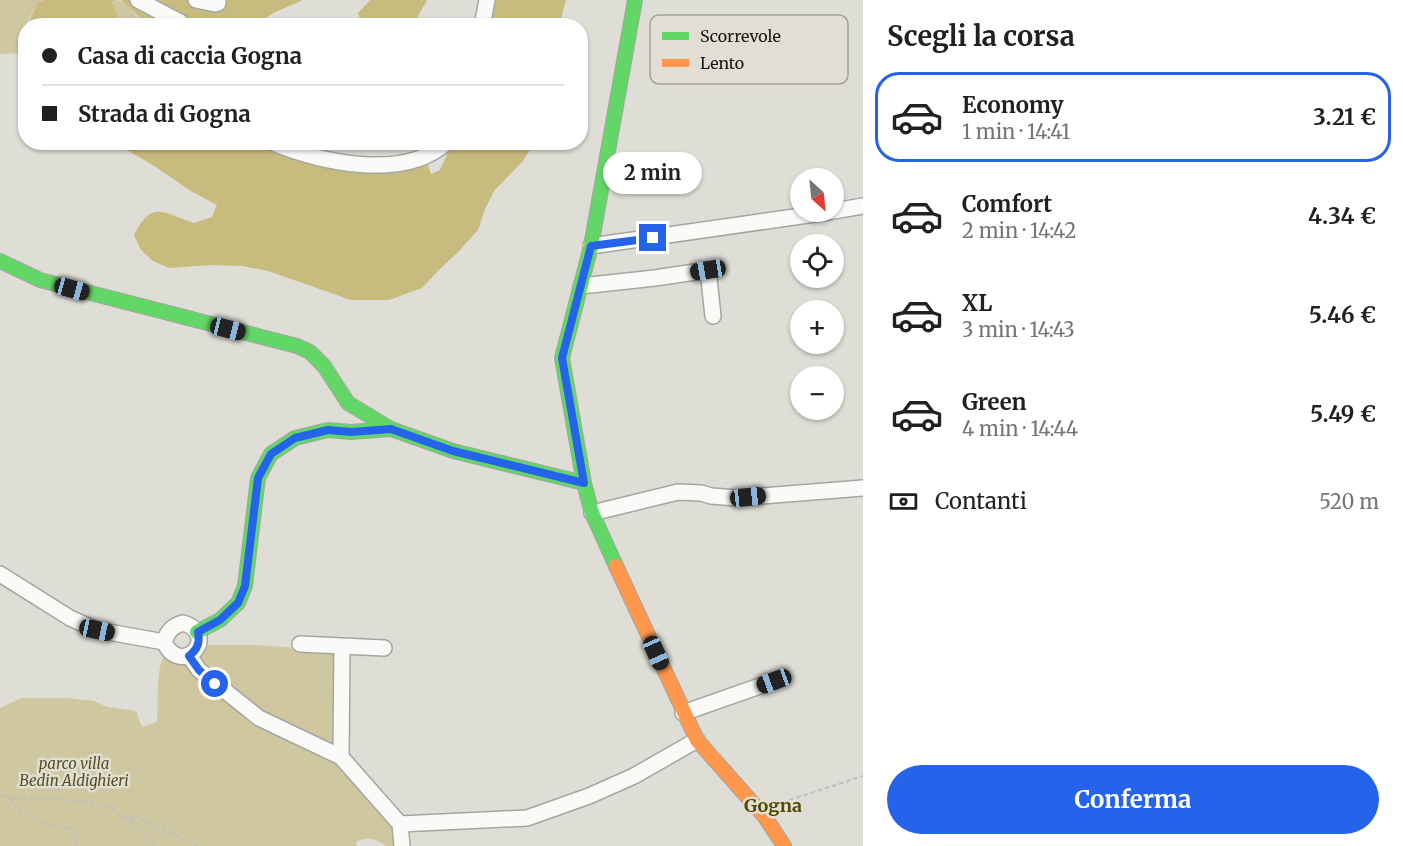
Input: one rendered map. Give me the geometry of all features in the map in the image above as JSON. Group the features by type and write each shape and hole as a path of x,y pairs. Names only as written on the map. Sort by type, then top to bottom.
{"street":[{"path":"138,0 174,18"},
{"path":"196,0 215,4 218,0"},
{"path":"484,18 487,0"},
{"path":"636,0 591,246 562,358 584,483 592,513 697,740 765,817 784,846"},
{"path":"293,150 308,156 368,164 390,164 416,160 438,150"},
{"path":"844,209 863,206"},
{"path":"591,246 790,218"},
{"path":"0,261 40,280 304,349 324,366 348,403 391,429 453,451 584,483"},
{"path":"581,286 708,270 713,316"},
{"path":"198,632 220,620 238,603 245,586 258,478 271,454 295,438 328,430 351,432 391,429"},
{"path":"592,513 678,492 737,498 863,488"},
{"path":"0,574 70,618 97,630 164,642"},
{"path":"183,623 192,626 198,632 198,644 189,656 174,655 164,642 174,625 183,623"},
{"path":"300,644 384,648"},
{"path":"341,757 342,647"},
{"path":"189,656 199,670 259,718 341,757 400,824 402,846"},
{"path":"683,713 774,681"},
{"path":"400,824 527,818 634,777 697,740"}],"path":[{"path":"774,811 783,802 863,776"},
{"path":"0,795 10,798 74,800 99,804 118,812 155,846"},
{"path":"10,798 15,807 40,823 70,828 77,838 75,846"},
{"path":"130,821 131,817 135,816 198,846"}],"green space":[{"path":"0,0 45,0 37,3 30,18 18,18 18,53 0,54"},
{"path":"114,0 126,2 138,18 118,18 112,2"},
{"path":"208,645 256,645 342,651 338,746 259,709 198,663"},
{"name":"parco villa Bedin Aldighieri","path":"164,655 184,664 256,719 352,767 400,824 395,846 386,846 375,840 367,839 356,842 357,846 0,846 0,708 21,698 66,698 94,701 107,707 136,711 142,727 157,722 158,679"}],"shaded area":[{"path":"45,0 114,0 112,2 118,18 31,18 37,3"},
{"path":"122,0 303,0 266,18 140,18"},
{"path":"370,0 427,0 417,18 360,18 358,13"},
{"path":"489,0 566,0 561,18 485,18"},
{"path":"127,150 304,150 368,167 424,154 431,174 440,170 449,150 530,150 523,161 494,191 478,230 458,252 422,288 389,300 351,300 268,271 242,266 210,265 169,268 153,261 141,250 134,235 147,217 159,212 194,223 212,217 217,205 189,190"}],"traffic: fast":[{"path":"616,566 592,513 584,483 562,358 591,246 635,0"},
{"path":"0,261 40,280 297,346 310,352 324,366 348,403 391,429 453,451 584,483"},
{"path":"197,632 220,620 238,603 245,586 258,478 271,454 295,438 328,430 351,432 391,429"}],"traffic: slow":[{"path":"616,566 697,740 765,817 784,846"}],"district":[{"name":"Gogna","path":"773,806"}],"route":[{"path":"215,684 199,670 189,656 198,644 198,632 220,620 238,603 245,586 258,478 271,454 295,438 328,430 351,432 391,429 453,451 584,483 562,358 591,246 653,238"}]}
